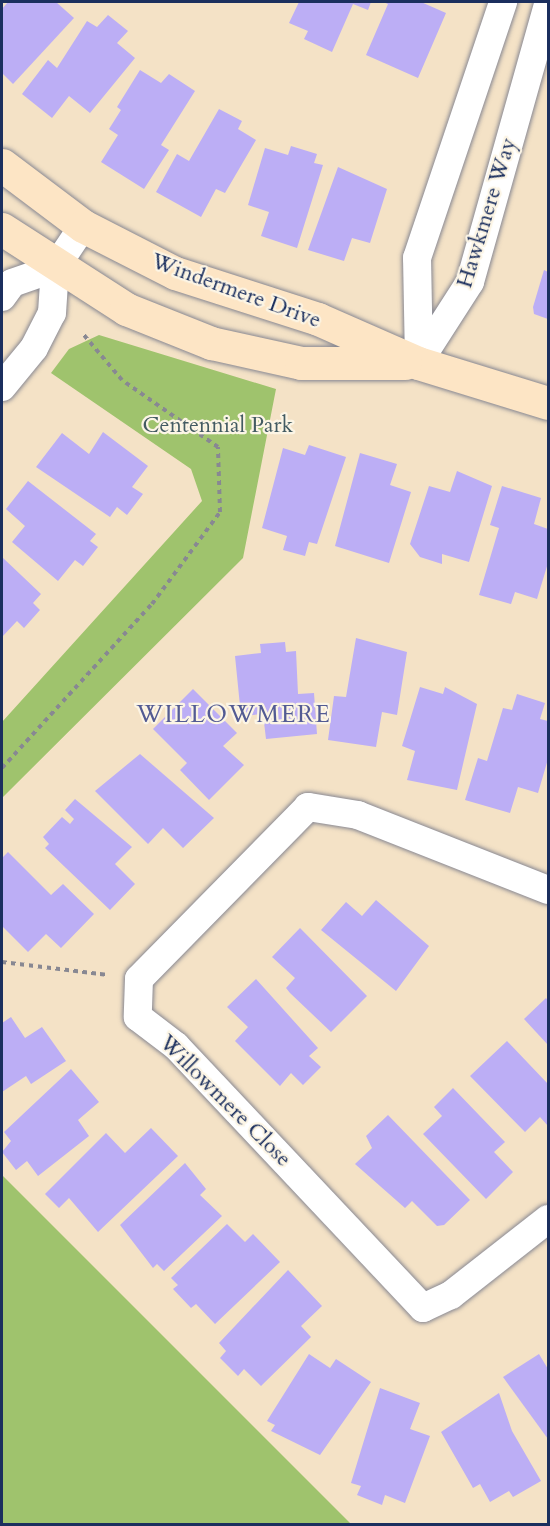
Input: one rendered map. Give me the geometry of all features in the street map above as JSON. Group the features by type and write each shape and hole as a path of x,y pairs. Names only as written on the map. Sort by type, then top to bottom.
{"street":[{"name":"Hawkmere Way","path":"418,363 417,258 503,2"},
{"name":"Hawkmere Way","path":"418,363 470,282 549,4"},
{"name":"Windermere Drive","path":"2,165 83,226 175,273 318,319 418,363 549,403"},
{"path":"2,387 34,348 52,313 55,268 83,226"},
{"name":"Windermere Drive","path":"2,229 55,268 126,309 211,343 302,363 418,363"},
{"path":"2,297 12,283 55,268"},
{"path":"139,979 308,807 358,815 549,890"},
{"name":"Willowmere Close","path":"139,979 138,1017 176,1046 423,1308 451,1295 549,1219"}],"path":[{"path":"2,768 152,604 219,512 218,447 122,380 84,335"},
{"path":"2,962 139,979"}],"green space":[{"name":"Centennial Park","path":"99,335 276,389 243,558 2,798 2,722 202,501 191,469 51,373 69,349"},
{"path":"2,1175 351,1524 2,1524"}],"building":[{"path":"8,2 56,2 74,18 13,84 2,73 2,9"},
{"path":"299,2 371,2 368,10 353,4 332,52 304,39 308,31 289,23"},
{"path":"383,2 421,2 446,13 418,78 366,55 388,4"},
{"path":"108,15 128,31 117,43 135,58 90,113 69,96 52,118 22,94 48,60 57,68 87,21 97,27"},
{"path":"140,70 161,83 169,74 195,91 161,145 169,150 144,189 101,162 118,135 109,129 121,110 117,107"},
{"path":"219,109 242,121 238,129 256,140 225,193 216,189 201,217 156,192 177,154 189,161"},
{"path":"291,146 317,154 314,163 323,165 297,248 261,236 269,212 248,205 265,148 288,155"},
{"path":"338,167 387,189 370,243 352,238 344,261 308,250"},
{"path":"544,270 548,272 548,319 534,314 533,307"},
{"path":"103,432 148,466 132,487 143,494 127,515 117,507 110,517 36,467 62,433 89,454"},
{"path":"309,445 346,457 317,544 309,542 305,556 283,550 287,536 262,528 283,448 305,455"},
{"path":"360,453 397,464 390,485 411,492 389,563 335,546"},
{"path":"457,471 492,486 469,562 442,554 442,564 420,557 410,544 429,486 450,492"},
{"path":"28,481 96,534 90,541 98,547 83,566 75,560 58,581 12,542 25,526 6,509"},
{"path":"502,486 541,498 534,524 548,529 548,563 537,599 515,592 511,604 479,595 499,528 490,525"},
{"path":"2,557 41,594 33,603 40,610 24,628 17,621 2,637"},
{"path":"356,638 407,652 397,715 382,712 376,747 328,740 334,696 346,697"},
{"path":"285,642 286,652 296,651 298,694 314,693 317,734 266,739 263,714 241,716 235,656 261,653 260,644"},
{"path":"420,687 443,694 445,687 477,704 457,790 407,780 415,751 402,746"},
{"path":"193,689 237,733 223,746 244,765 209,800 180,770 187,763 153,729"},
{"path":"517,694 545,703 540,719 548,721 548,759 538,793 518,787 510,813 465,800 478,758 487,761 503,708 512,710"},
{"path":"140,754 214,818 183,848 163,828 148,844 95,791"},
{"path":"75,799 132,847 115,864 135,884 110,910 45,848 49,844 43,837 62,817 70,824 74,819 65,810"},
{"path":"8,852 51,895 63,884 94,914 61,948 46,934 28,952 2,926 2,858"},
{"path":"376,900 429,946 396,991 321,930 346,902 362,916"},
{"path":"300,928 367,996 331,1032 286,988 295,978 272,957"},
{"path":"256,979 318,1048 309,1056 321,1067 303,1085 291,1073 280,1086 235,1041 248,1027 227,1007"},
{"path":"546,998 548,1001 548,1045 524,1019"},
{"path":"11,1017 25,1038 42,1027 66,1061 31,1084 26,1076 2,1092 2,1023"},
{"path":"507,1041 548,1084 548,1126 540,1117 525,1132 470,1076"},
{"path":"71,1069 99,1102 78,1120 89,1136 38,1176 27,1161 16,1170 2,1152 11,1141 4,1132"},
{"path":"453,1088 505,1142 494,1152 513,1172 486,1199 423,1134 442,1116 434,1107"},
{"path":"388,1115 470,1200 444,1225 437,1226 412,1201 405,1208 355,1164 372,1148 366,1136"},
{"path":"151,1128 178,1156 98,1232 69,1198 59,1208 45,1194 106,1133 125,1153"},
{"path":"185,1163 206,1189 200,1195 222,1216 164,1271 157,1264 153,1268 120,1225"},
{"path":"227,1224 245,1242 253,1234 280,1262 215,1324 196,1304 191,1308 173,1289 178,1285 171,1278"},
{"path":"288,1270 322,1306 301,1326 311,1337 261,1386 244,1369 238,1376 220,1358 226,1351 219,1343"},
{"path":"309,1354 330,1368 336,1359 371,1382 320,1455 271,1431 275,1425 267,1421"},
{"path":"539,1354 548,1369 548,1439 503,1377"},
{"path":"380,1388 420,1403 410,1429 430,1436 405,1503 385,1495 382,1505 357,1495 361,1486 351,1483"},
{"path":"499,1393 512,1431 541,1481 513,1497 509,1491 490,1502 480,1484 473,1488 441,1432"}],"district":[{"name":"WILLOWMERE","path":"234,715"}]}
